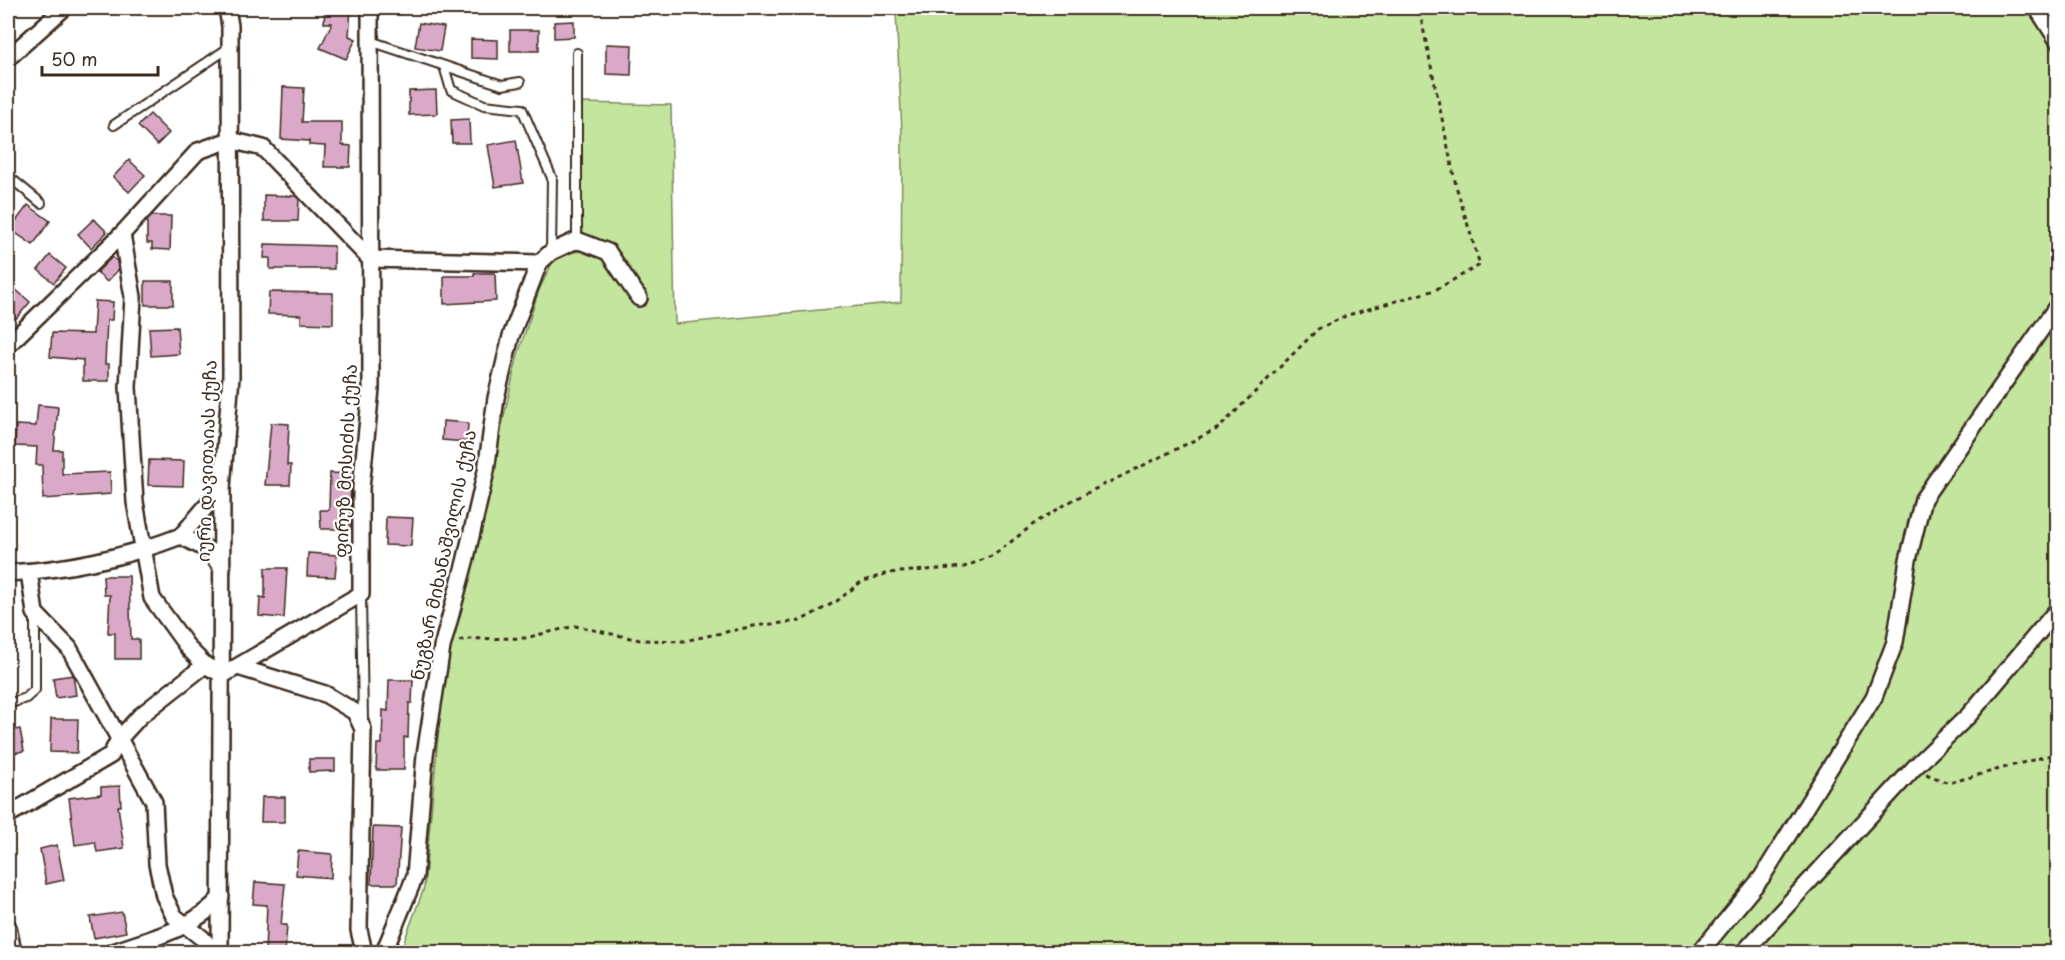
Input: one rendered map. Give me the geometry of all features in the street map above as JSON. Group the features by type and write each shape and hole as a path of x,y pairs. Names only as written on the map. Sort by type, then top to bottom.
{"street":[{"path":"8,58 63,8"},
{"name":"იური დავითაიას ქუჩა","path":"220,952 223,675 222,488 231,376 230,47 227,8"},
{"name":"ფირუზ მოსიძის ქუჩა","path":"361,594 361,488 371,389 370,8"},
{"path":"2037,8 2058,41"},
{"path":"8,345 122,234 198,151 230,140 263,148 370,259 538,263"},
{"path":"122,234 133,297 128,387 135,502 152,598 189,649 205,665 223,675 361,594"},
{"path":"578,240 608,252 639,298"},
{"name":"ნუგზარ მიხანაშვილის ქუჩა","path":"384,952 415,876 425,755 442,647 486,471 496,398 511,336 538,263 551,252 578,240"},
{"path":"1700,952 1762,877 1874,697 1895,642 1908,560 1923,499 2058,305"},
{"path":"8,573 29,572 142,551 181,536 222,488"},
{"path":"181,536 210,551 222,569"},
{"path":"29,572 35,613 69,648 154,802 157,864 164,896 174,916 202,938 215,952"},
{"path":"1744,952 1914,768 1969,715 2058,609"},
{"path":"8,815 111,755 119,739 140,716 205,665"},
{"path":"238,667 325,694 355,712 363,729"},
{"name":"ფირუზ მოსიძის ქუჩა","path":"363,729 359,930 364,952"},
{"path":"112,952 186,927 212,908 221,897"},
{"path":"8,927 13,952"}],"lane":[{"path":"369,40 502,85 520,82"},
{"path":"114,125 230,47"},
{"path":"577,52 578,240"},
{"path":"444,66 451,90 484,105 522,109 552,178 551,252"},
{"path":"8,176 41,203"},
{"name":"ფირუზ მოსიძის ქუჩა","path":"361,594 363,729"},
{"path":"8,704 26,698 35,690 35,613"}],"path":[{"path":"442,647 466,639 525,638 575,626 640,640 684,641 754,626 800,621 837,601 861,582 888,573 964,567 994,555 1035,523 1073,500 1219,428 1318,329 1348,315 1435,290 1480,265 1456,186 1419,8"},
{"path":"1914,768 1949,783 2058,753"}],"green space":[{"path":"669,8 2057,8 2057,952 400,952 424,888 445,662 456,630 518,354 539,290 553,261 569,252 587,251 582,228 580,103 671,105 675,324 901,302 902,132 896,12 669,13"}],"building":[{"path":"325,8 351,8 349,36 356,39 346,59 320,48 332,23 324,23"},
{"path":"574,21 574,37 554,38 554,22"},
{"path":"419,23 444,27 440,51 415,47"},
{"path":"510,30 539,30 539,51 510,51"},
{"path":"471,39 498,40 498,59 471,58"},
{"path":"606,44 632,45 631,75 606,74"},
{"path":"283,87 304,88 302,122 342,122 342,145 351,146 350,167 324,167 325,146 309,145 309,141 281,139"},
{"path":"436,90 437,114 409,115 409,91"},
{"path":"150,114 169,133 157,145 138,126"},
{"path":"469,119 470,143 452,143 451,120"},
{"path":"516,140 523,183 495,187 488,145"},
{"path":"129,160 145,175 129,192 113,177"},
{"path":"264,195 295,196 299,199 298,221 264,221"},
{"path":"28,205 50,221 33,245 10,229"},
{"path":"152,216 171,216 170,250 152,249 152,243 147,243 147,221"},
{"path":"94,219 107,232 91,248 78,234"},
{"path":"265,244 334,246 334,269 270,269 270,258 264,258"},
{"path":"50,255 66,268 54,283 38,270"},
{"path":"112,257 117,261 118,270 107,282 97,272"},
{"path":"474,273 495,273 496,301 444,304 444,276 474,276"},
{"path":"145,281 173,281 173,305 145,305"},
{"path":"14,288 30,302 15,320 8,314 8,295"},
{"path":"269,292 333,293 333,324 301,323 301,315 268,314"},
{"path":"95,301 113,302 112,320 107,320 105,364 109,364 109,381 83,381 83,360 50,357 52,333 93,334"},
{"path":"177,327 179,354 151,356 149,328"},
{"path":"38,405 58,407 54,450 62,450 62,474 110,472 111,494 43,499 42,465 36,465 37,447 15,446 16,425 36,426"},
{"path":"443,421 468,423 467,442 442,440"},
{"path":"271,423 289,424 287,465 291,465 290,485 265,485"},
{"path":"149,460 184,461 183,486 148,485"},
{"path":"330,473 351,474 350,529 321,529 320,510 329,510"},
{"path":"386,517 413,518 411,546 385,545"},
{"path":"308,553 337,555 335,577 307,576"},
{"path":"265,568 287,568 284,618 259,616 260,597 265,598"},
{"path":"103,576 129,576 131,639 139,639 139,659 115,659 115,633 108,633 110,595 104,595"},
{"path":"73,675 76,695 56,698 53,678"},
{"path":"389,680 413,680 412,703 409,703 408,738 404,737 404,770 376,770 377,744 382,744 383,710 388,711"},
{"path":"51,719 78,719 77,753 50,752"},
{"path":"20,729 24,751 8,754 8,731"},
{"path":"309,759 335,759 335,771 309,772"},
{"path":"120,786 121,806 118,806 124,848 97,852 95,842 75,845 69,798 101,794 101,787"},
{"path":"262,797 285,797 285,822 261,822"},
{"path":"373,827 401,828 397,884 371,884"},
{"path":"57,845 64,880 46,884 40,849"},
{"path":"298,851 332,854 331,878 296,875"},
{"path":"255,882 285,884 281,925 287,925 285,952 265,952 267,905 253,904"},
{"path":"122,912 126,932 94,938 90,917"}]}
